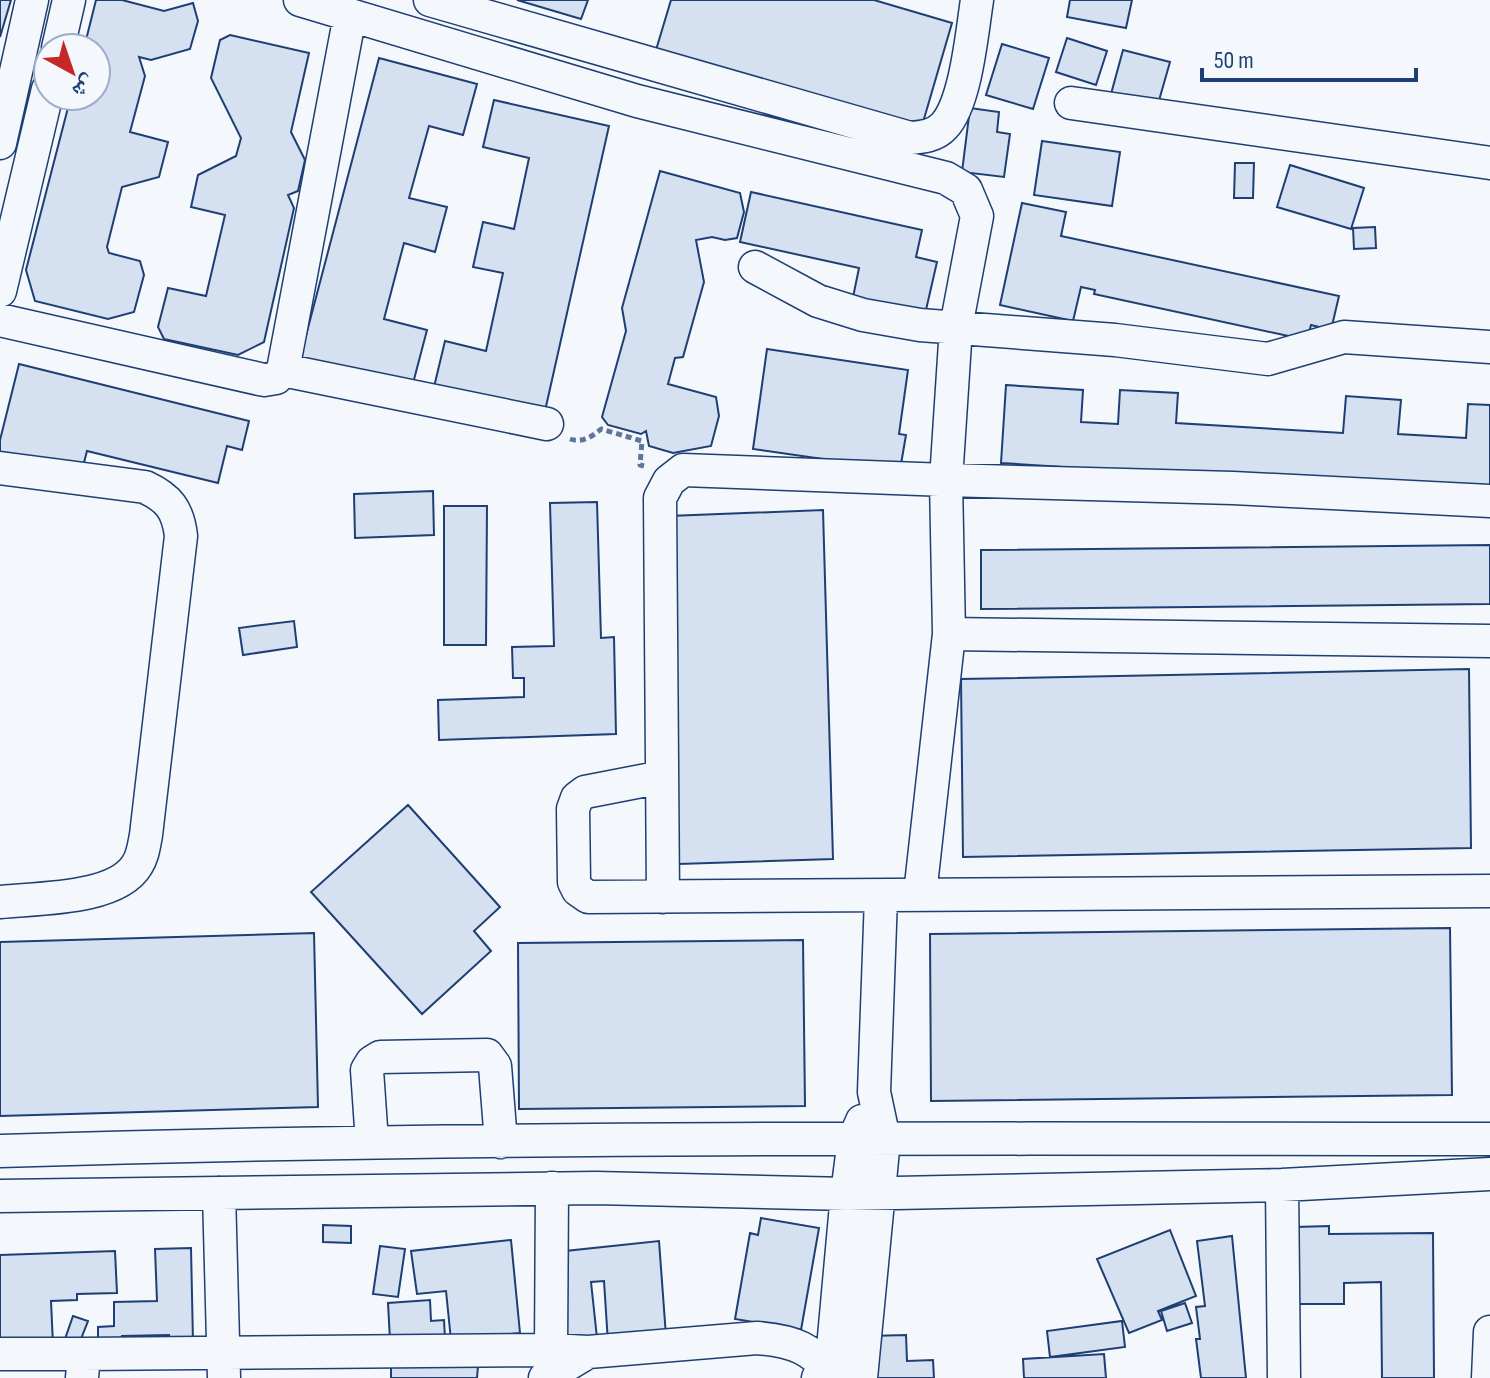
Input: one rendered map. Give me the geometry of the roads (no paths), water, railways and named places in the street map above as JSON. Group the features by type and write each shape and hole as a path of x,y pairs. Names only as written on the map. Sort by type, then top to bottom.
{"street":[{"path":"0,143 32,0"},
{"path":"62,32 69,0"},
{"path":"300,0 637,101 946,178 966,190 977,216 956,327 946,480 949,634 920,894"},
{"path":"430,0 910,138 928,136 945,126 961,93 977,0"},
{"path":"0,320 264,380 276,378 283,370 350,15"},
{"path":"1071,103 1490,163"},
{"path":"0,291 43,112"},
{"path":"755,267 818,301 863,315 920,325 1115,340 1268,359 1344,337 1490,347"},
{"path":"283,370 547,424"},
{"path":"0,468 145,487 158,492 176,510 181,536 146,835 137,866 126,878 88,893 0,902"},
{"path":"663,897 660,498 669,481 683,470 1233,488 1490,501"},
{"path":"949,634 1490,641"},
{"path":"662,777 585,792 577,798 573,809 574,882 578,890 588,897 1490,891"},
{"path":"828,1375 847,1194 869,1139 874,1092 881,897"},
{"path":"372,1142 367,1070 372,1062 380,1057 487,1055 495,1066 501,1142"},
{"path":"861,1378 880,1192 869,1139"},
{"path":"0,1151 274,1142 1490,1139"},
{"path":"0,1196 552,1188 847,1194 1282,1185 1490,1174"},
{"path":"1282,1185 1284,1378"},
{"path":"548,1364 552,1188"},
{"path":"219,1193 223,1365"},
{"path":"1488,1378 1490,1332"},
{"path":"0,1354 83,1366 548,1364 588,1352 757,1338 798,1345 814,1355 828,1375"}]}
